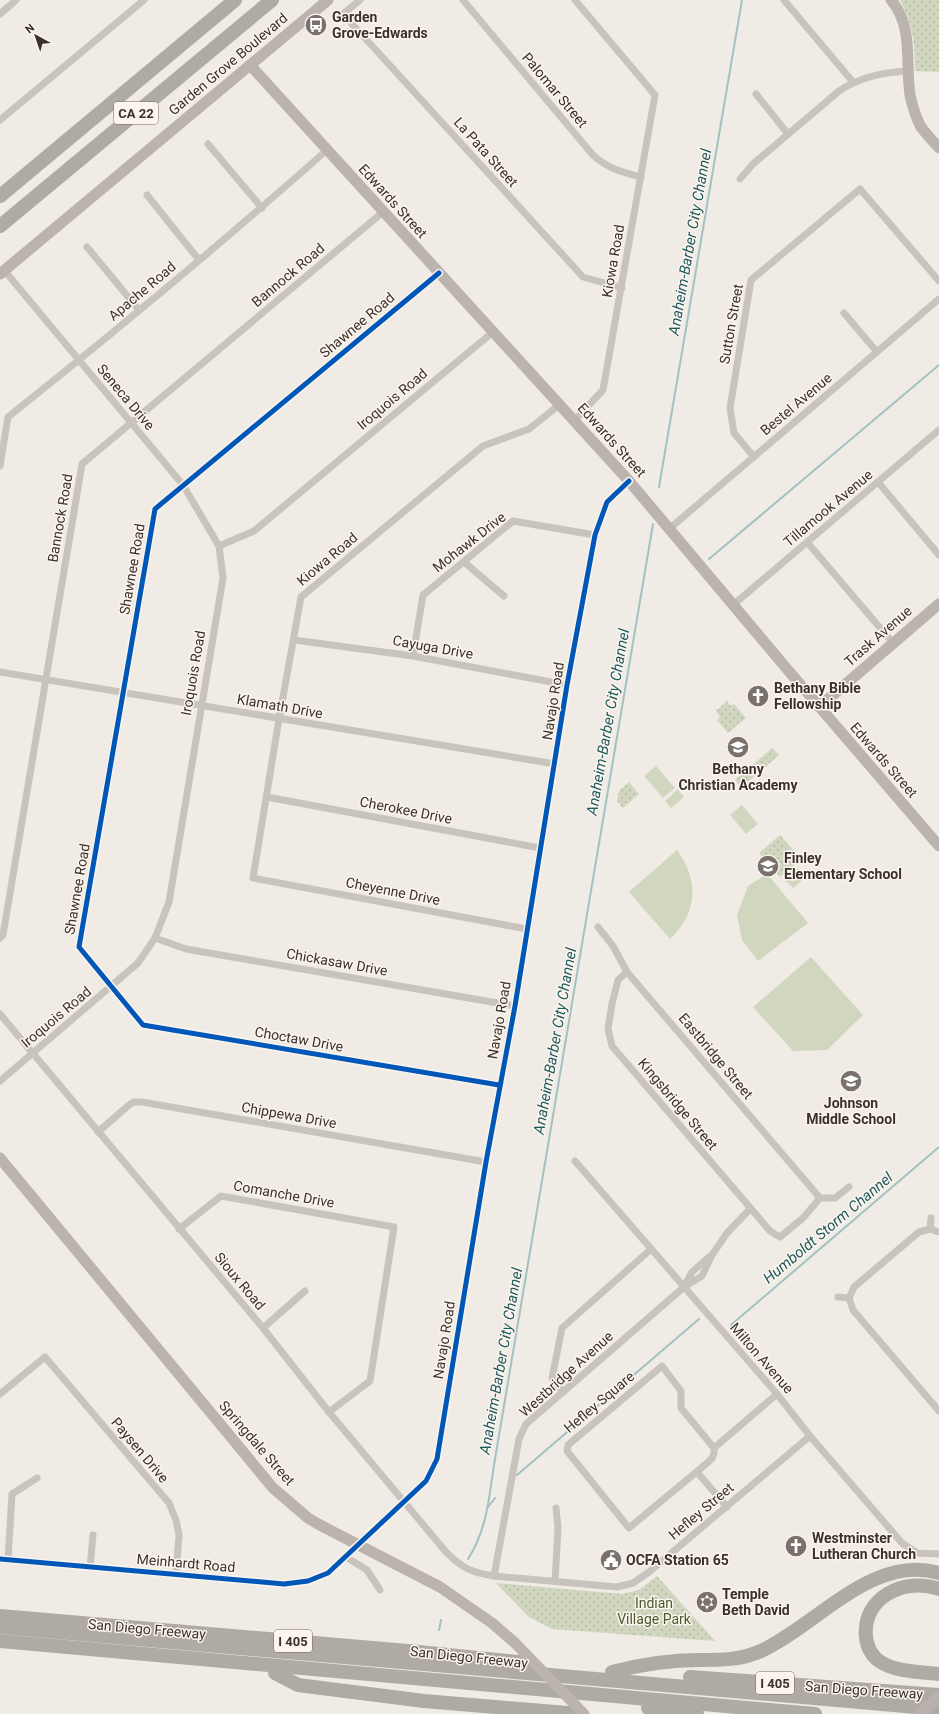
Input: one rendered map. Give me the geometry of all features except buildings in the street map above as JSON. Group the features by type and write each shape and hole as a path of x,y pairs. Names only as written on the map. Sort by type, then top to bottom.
{"highway":[{"name":"CA 22","path":"0,196 235,0"},
{"name":"CA 22","path":"0,226 272,0"},
{"path":"612,1672 633,1666 699,1660 732,1660 746,1656 762,1651 782,1640 846,1596 881,1576 904,1570 939,1573"},
{"path":"939,1589 922,1586 905,1586 882,1597 870,1612 867,1621 866,1634 869,1648 880,1662 899,1668 939,1674"},
{"name":"San Diego Freeway","path":"0,1616 419,1652 612,1672 939,1696"},
{"path":"0,1627 939,1709"},
{"path":"0,1642 815,1714"},
{"path":"0,1651 275,1673 533,1698 608,1703 697,1714"},
{"path":"275,1673 298,1685 424,1701 579,1714"},
{"path":"424,1701 484,1714"}],"main road":[{"path":"920,1714 939,1696"}],"street":[{"path":"0,14 16,0"},
{"path":"0,120 144,0"},
{"name":"Garden Grove Boulevard","path":"2,272 328,0"},
{"name":"La Pata Street","path":"360,0 343,14 583,277 622,288"},
{"name":"Palomar Street","path":"463,0 592,154 608,166 641,177"},
{"name":"Kiowa Road","path":"574,421 603,390 655,95 575,0"},
{"path":"784,0 853,82"},
{"path":"891,0 902,18 908,45 910,96 921,126 939,148"},
{"name":"Edwards Street","path":"250,65 629,481 819,707 939,846"},
{"path":"740,179 753,164 839,91 853,82 874,75 908,71"},
{"path":"756,94 788,134"},
{"path":"208,144 262,208"},
{"name":"Apache Road","path":"0,466 8,417 79,361 262,208 327,150"},
{"name":"Sutton Street","path":"754,457 734,434 730,408 751,280 860,189 939,281"},
{"path":"147,195 199,260"},
{"name":"Bannock Road","path":"0,938 3,935 82,464 383,212"},
{"path":"87,247 139,310"},
{"name":"Seneca Drive","path":"2,272 183,485 219,546"},
{"name":"Shawnee Road","path":"112,986 79,947 155,509 439,273"},
{"name":"Bestel Avenue","path":"669,529 939,299"},
{"path":"844,313 877,352"},
{"name":"Iroquois Road","path":"0,1081 138,963 155,938 169,902 223,578 219,546 254,531 493,332"},
{"name":"Kiowa Road","path":"253,878 267,797 278,719 301,597 483,446 529,429 559,405"},
{"name":"Tillamook Avenue","path":"733,605 939,430"},
{"name":"Navajo Road","path":"357,1544 405,1502 426,1481 437,1459 499,1085 515,1006 567,685 595,535 607,502 629,481"},
{"path":"878,482 939,555"},
{"name":"Mohawk Drive","path":"413,656 423,595 513,521 595,535"},
{"path":"807,542 893,643"},
{"path":"464,562 504,596"},
{"name":"Trask Avenue","path":"819,707 939,604"},
{"name":"Cayuga Drive","path":"294,640 413,656 567,685"},
{"name":"Klamath Drive","path":"0,672 123,694 201,705 555,764"},
{"name":"Cherokee Drive","path":"267,797 540,848"},
{"name":"Cheyenne Drive","path":"253,878 527,930"},
{"name":"Eastbridge Street","path":"598,927 614,946 627,972 820,1198"},
{"name":"Chickasaw Drive","path":"155,938 186,949 515,1006"},
{"name":"Kingsbridge Street","path":"627,972 618,980 612,1004 608,1030 612,1046 750,1209 770,1231 780,1237 803,1218 820,1198"},
{"name":"Choctaw Drive","path":"112,986 143,1025 499,1085"},
{"name":"Sioux Road","path":"0,1014 34,1052 98,1132 263,1328 330,1412 446,1552 459,1565"},
{"name":"Chippewa Drive","path":"98,1132 129,1105 134,1102 142,1102 486,1162"},
{"name":"Springdale Street","path":"0,1158 273,1488 308,1518 440,1587 492,1623 515,1643 584,1714"},
{"name":"Milton Avenue","path":"575,1161 650,1250 777,1394 810,1436 902,1543 917,1553 939,1554"},
{"path":"820,1198 835,1198 849,1187"},
{"name":"Comanche Drive","path":"179,1229 221,1196 394,1227 370,1381 330,1412"},
{"name":"Westbridge Avenue","path":"494,1576 519,1439 526,1424 684,1287 702,1276 712,1255 727,1233 750,1209"},
{"path":"930,1229 931,1218"},
{"path":"939,1232 930,1229 919,1232 854,1287 849,1298 853,1310 939,1411"},
{"path":"563,1392 552,1378 562,1328 650,1250"},
{"path":"263,1328 305,1291"},
{"path":"838,1297 849,1298"},
{"name":"Paysen Drive","path":"0,1394 45,1357 169,1504 176,1520 179,1535 176,1574"},
{"name":"Hefley Square","path":"662,1366 681,1391 681,1408 714,1448 715,1453 713,1458 629,1528 567,1452 568,1445 662,1366"},
{"name":"Hefley Square","path":"714,1448 777,1394"},
{"name":"Hefley Street","path":"459,1565 476,1573 494,1576 617,1587 633,1583 649,1572 810,1436"},
{"path":"697,1472 727,1507"},
{"path":"8,1560 12,1494 37,1478"},
{"path":"555,1581 558,1528 556,1508"},
{"path":"90,1567 93,1535"},
{"name":"Meinhardt Road","path":"0,1559 284,1584 308,1580 328,1573 346,1557 357,1544"},
{"path":"346,1557 367,1570 380,1590"}],"green space":[{"path":"900,0 939,0 939,72 915,71 912,34 908,17"},
{"path":"727,701 731,706 734,704 746,718 728,733 717,720 720,717 716,711"},
{"path":"772,748 779,755 742,789 735,780"},
{"path":"656,766 675,788 663,798 644,776"},
{"path":"629,782 639,794 623,808 617,801 619,791"},
{"path":"678,789 684,797 671,808 665,801"},
{"path":"742,805 758,824 746,834 730,815"},
{"path":"780,835 801,859 780,877 759,853"},
{"path":"677,850 689,873 692,884 692,896 686,918 670,939 629,892"},
{"path":"797,868 805,878 793,888 784,879"},
{"path":"767,874 808,923 758,961 742,940 737,915 748,886"},
{"path":"811,957 863,1015 827,1050 793,1051 753,1007"},
{"name":"Indian Village Park","path":"657,1576 715,1641 552,1629 529,1617 496,1583 622,1594 639,1590"}],"waterway":[{"name":"Anaheim-Barber City Channel","path":"659,487 742,0"},
{"path":"709,559 939,365"},
{"name":"Anaheim-Barber City Channel","path":"468,1559 480,1535 487,1511 653,524"},
{"name":"Humboldt Storm Channel","path":"731,1325 939,1147"},
{"name":"Humboldt Storm Channel","path":"517,1475 699,1319"},
{"name":"Anaheim-Barber City Channel","path":"488,1507 495,1498"},
{"path":"439,1630 441,1620"}],"cycle path":[{"path":"439,273 155,509 79,947 143,1025 499,1085"},
{"path":"0,1559 284,1584 308,1581 328,1573 426,1481 437,1459 486,1162 515,1006 567,685 595,535 607,502 629,481"}],"place":[{"name":"Garden Grove-Edwards","path":"316,25"},
{"name":"Bethany Bible Fellowship","path":"758,696"},
{"name":"Bethany Christian Academy","path":"738,747"},
{"name":"Finley Elementary School","path":"768,866"},
{"name":"Johnson Middle School","path":"851,1081"},
{"name":"Westminster Lutheran Church","path":"796,1546"},
{"name":"OCFA Station 65","path":"611,1560"},
{"name":"Temple Beth David","path":"707,1602"}]}
